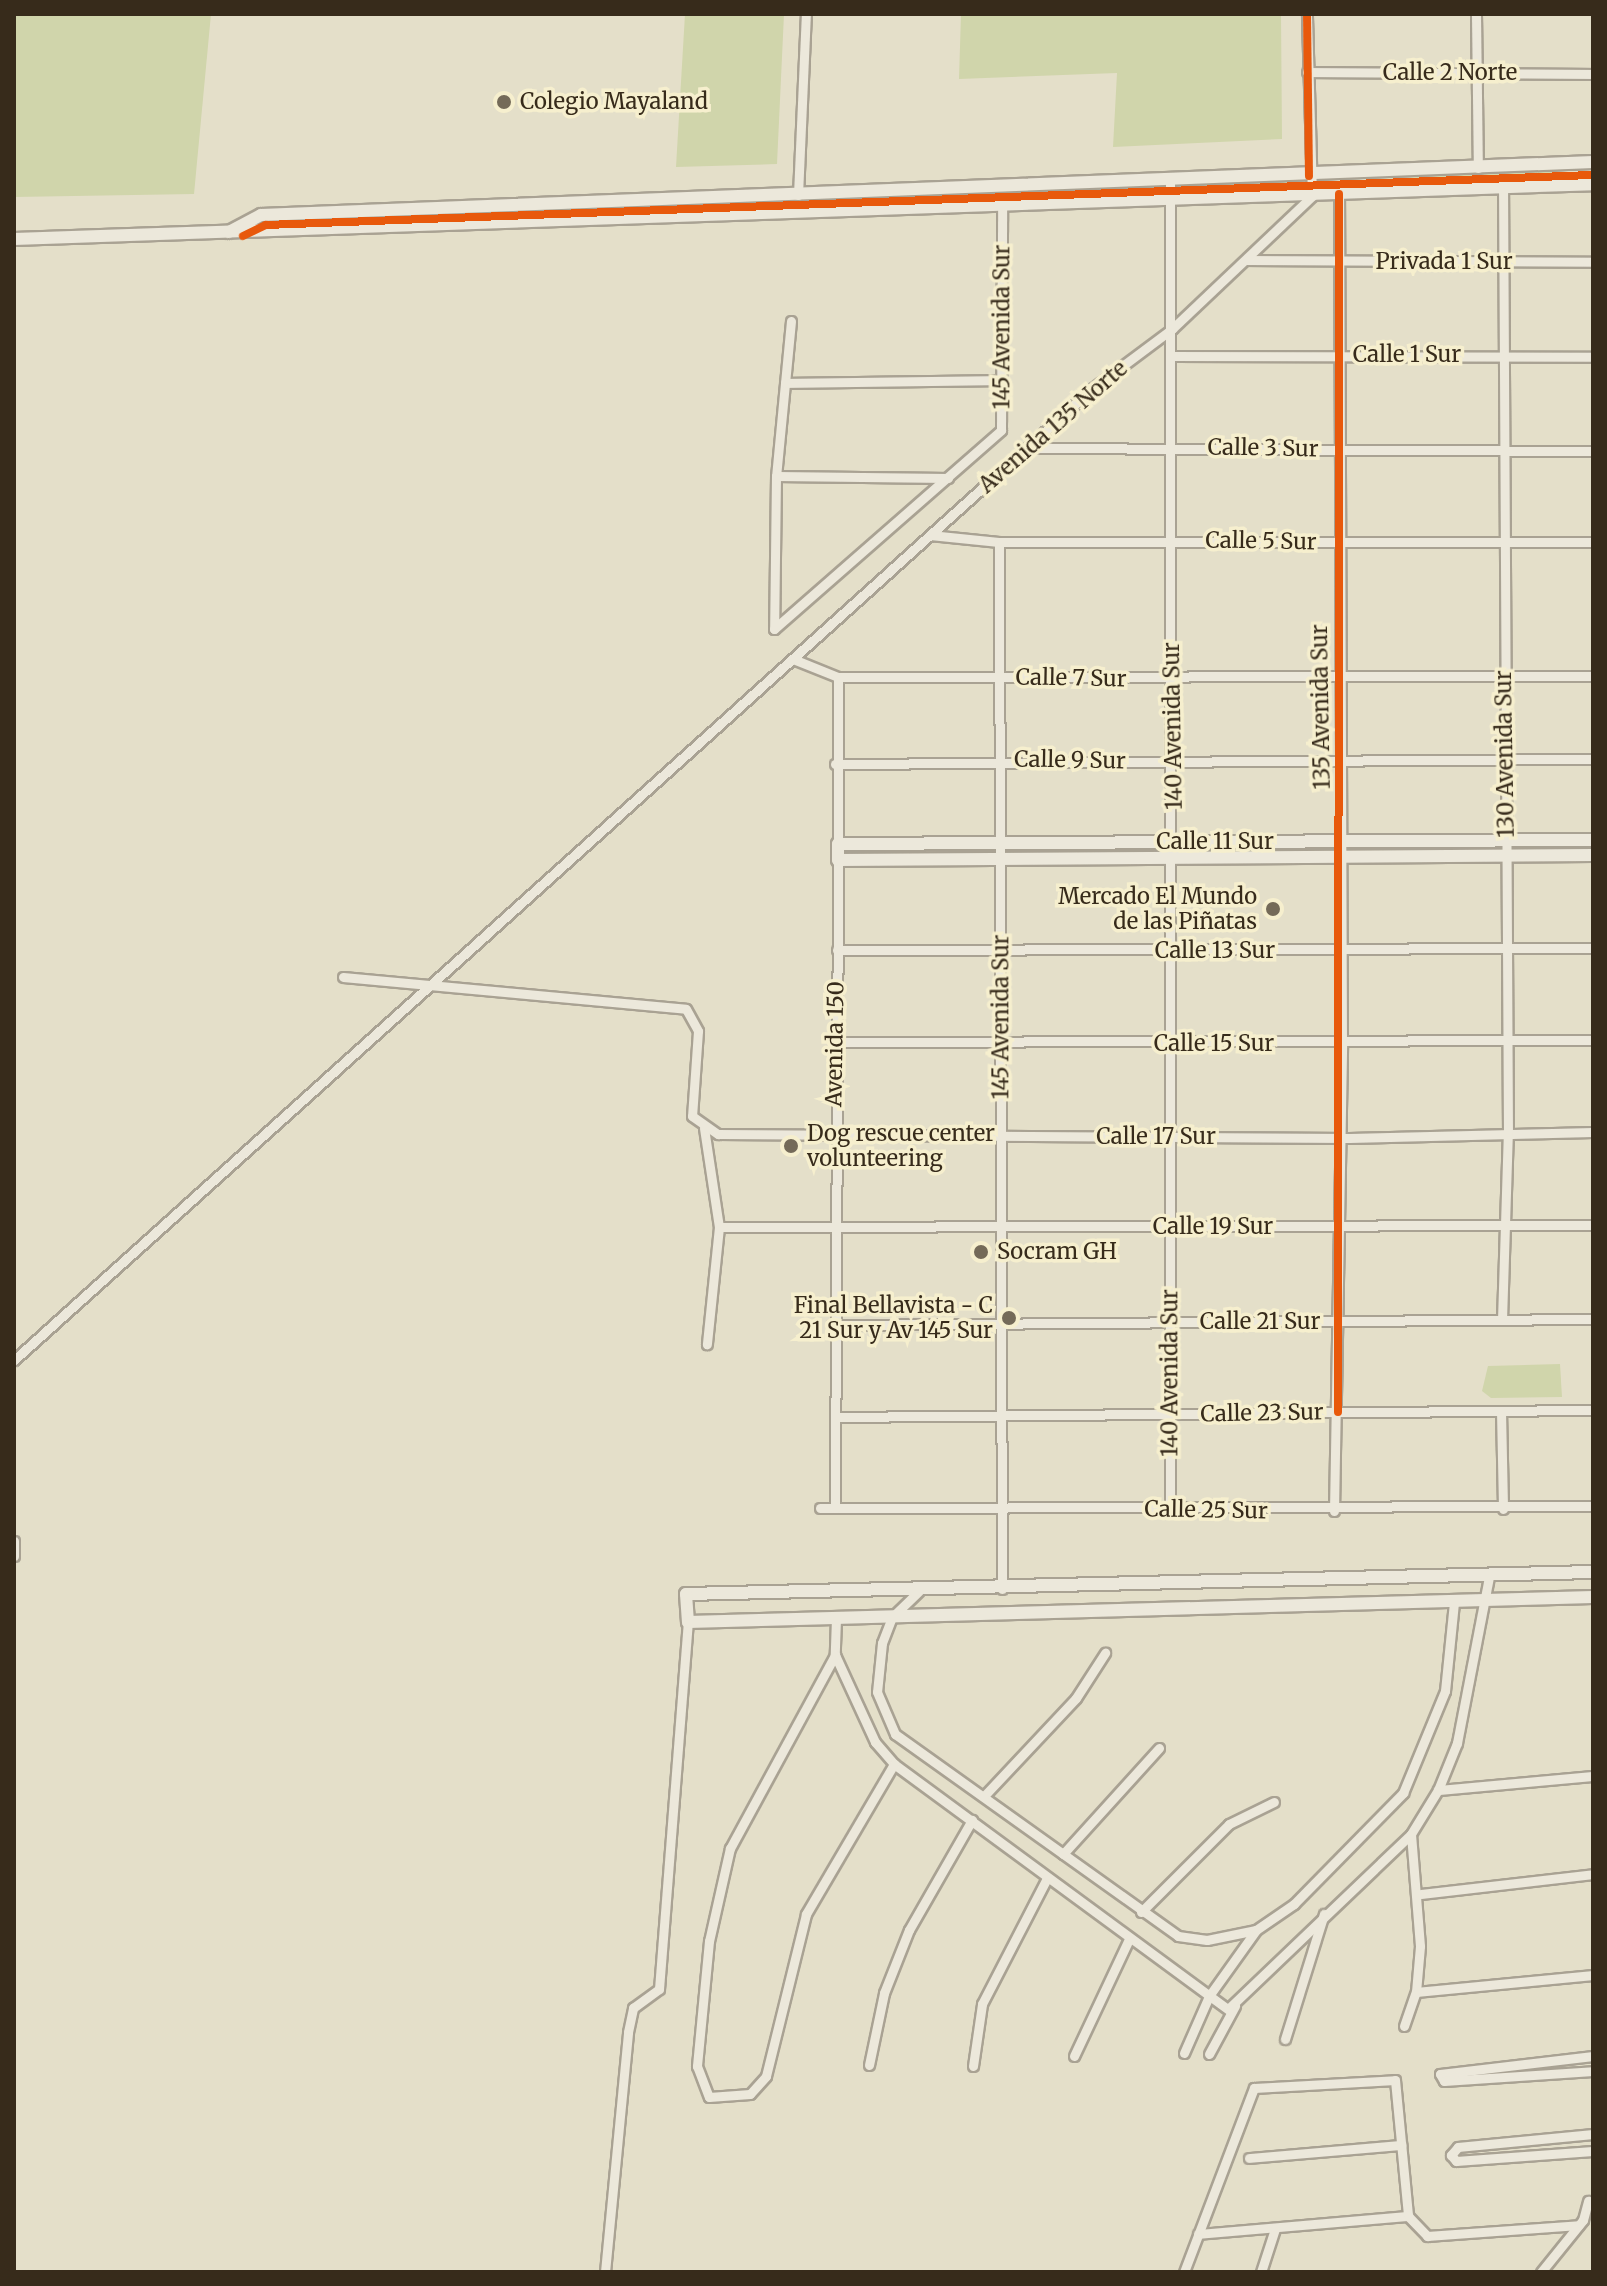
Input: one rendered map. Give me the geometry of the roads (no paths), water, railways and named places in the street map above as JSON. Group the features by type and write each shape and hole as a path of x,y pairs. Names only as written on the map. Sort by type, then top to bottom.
{"main road":[{"path":"229,232 261,215 1309,176 1593,162"},
{"path":"1567,185 1562,174 1568,163"},
{"path":"14,239 1002,208 1593,184"},
{"name":"Calle 11 Sur","path":"838,860 1174,842 1593,840"},
{"name":"Calle 11 Sur","path":"838,844 1173,858 1593,855"},
{"name":"Avenida 150","path":"838,844 838,860"},
{"path":"1593,1572 1002,1589 686,1594 688,1622 1479,1603 1593,1597"},
{"path":"1213,1583 1222,1609"}],"street":[{"path":"798,195 806,14"},
{"path":"1307,14 1309,176 1312,196"},
{"path":"1476,14 1478,168"},
{"name":"Calle 2 Norte","path":"1307,72 1593,74"},
{"name":"140 Avenida Sur","path":"1170,181 1174,842 1170,1510"},
{"name":"130 Avenida Sur","path":"1502,1320 1508,1134 1501,356 1503,188"},
{"name":"135 Avenida Sur","path":"1334,1511 1342,1043 1337,541 1339,194"},
{"name":"Avenida 135 Norte","path":"16,1354 434,983 1093,388 1172,329 1312,196"},
{"name":"145 Avenida Sur","path":"776,476 774,629 1001,430 1002,208"},
{"name":"Privada 1 Sur","path":"1247,260 1340,263 1593,262"},
{"path":"791,321 776,476 948,478"},
{"name":"Calle 1 Sur","path":"1172,356 1593,357"},
{"path":"785,383 1002,380"},
{"name":"Calle 3 Sur","path":"1029,448 1172,446 1593,451"},
{"name":"Calle 5 Sur","path":"930,535 999,542 1593,542"},
{"name":"145 Avenida Sur","path":"999,542 1002,1589"},
{"name":"Calle 7 Sur","path":"793,659 838,677 1172,679 1504,673 1593,676"},
{"name":"Avenida 150","path":"838,677 835,764 838,844"},
{"name":"Calle 9 Sur","path":"835,764 1001,760 1593,759"},
{"name":"Avenida 150","path":"835,1508 832,1325 838,860"},
{"name":"Calle 13 Sur","path":"837,950 1593,948"},
{"path":"343,977 434,983 686,1009 698,1024 691,1111 704,1128 719,1227 707,1344"},
{"name":"Calle 15 Sur","path":"836,1042 1171,1044 1593,1040"},
{"name":"Calle 17 Sur","path":"704,1128 718,1134 1001,1138 1340,1138 1593,1132"},
{"name":"Calle 19 Sur","path":"833,1229 1593,1225"},
{"path":"719,1227 833,1229"},
{"name":"Calle 21 Sur","path":"832,1325 1593,1319"},
{"name":"Calle 23 Sur","path":"835,1417 1593,1410"},
{"path":"1501,1411 1503,1509"},
{"name":"Calle 25 Sur","path":"820,1508 1334,1511 1593,1506"},
{"path":"14,1541 14,1556"},
{"path":"1209,2054 1235,2006 1324,1914 1411,1834 1438,1790 1457,1743 1479,1603 1489,1577"},
{"path":"919,1591 892,1617 877,1692 883,1714 895,1734 1178,1936 1207,1940 1256,1930"},
{"path":"1184,2053 1209,1996 1256,1930 1294,1904 1403,1793 1445,1691 1454,1603"},
{"path":"836,1618 835,1655 875,1742 894,1764 1219,2006 1235,2006"},
{"path":"605,2272 628,2032 633,2008 659,1989 688,1622"},
{"path":"984,1796 1076,1698 1105,1653"},
{"path":"835,1655 730,1848 709,1941 697,2066 709,2097 750,2094 766,2076 806,1914 894,1764"},
{"path":"1063,1854 1159,1748"},
{"path":"1438,1790 1593,1776"},
{"path":"1141,1912 1229,1824 1274,1802"},
{"path":"869,2065 884,1993 909,1930 972,1820"},
{"path":"1404,2026 1416,1992 1421,1894 1411,1834"},
{"path":"1421,1894 1593,1874"},
{"path":"973,2066 982,2004 1047,1878"},
{"path":"1285,2039 1324,1914"},
{"path":"1074,2056 1129,1939"},
{"path":"1416,1992 1593,1975"},
{"path":"1593,2056 1440,2074 1444,2081 1593,2071"},
{"path":"1184,2272 1254,2088 1390,2076 1408,2216 1427,2236 1579,2225"},
{"path":"1593,2134 1458,2147 1451,2155 1456,2161 1593,2151"},
{"path":"1249,2158 1401,2145"},
{"path":"1541,2272 1579,2225 1588,2201"},
{"path":"1198,2234 1408,2216"},
{"path":"1261,2272 1275,2229"}],"place":[{"name":"Colegio Mayaland","path":"504,102"},
{"name":"Mercado El Mundo de las Piñatas","path":"1273,909"},
{"name":"Dog rescue center volunteering","path":"791,1146"},
{"name":"Socram GH","path":"981,1252"},
{"name":"Final Bellavista - C 21 Sur y Av 145 Sur","path":"1009,1318"}]}
